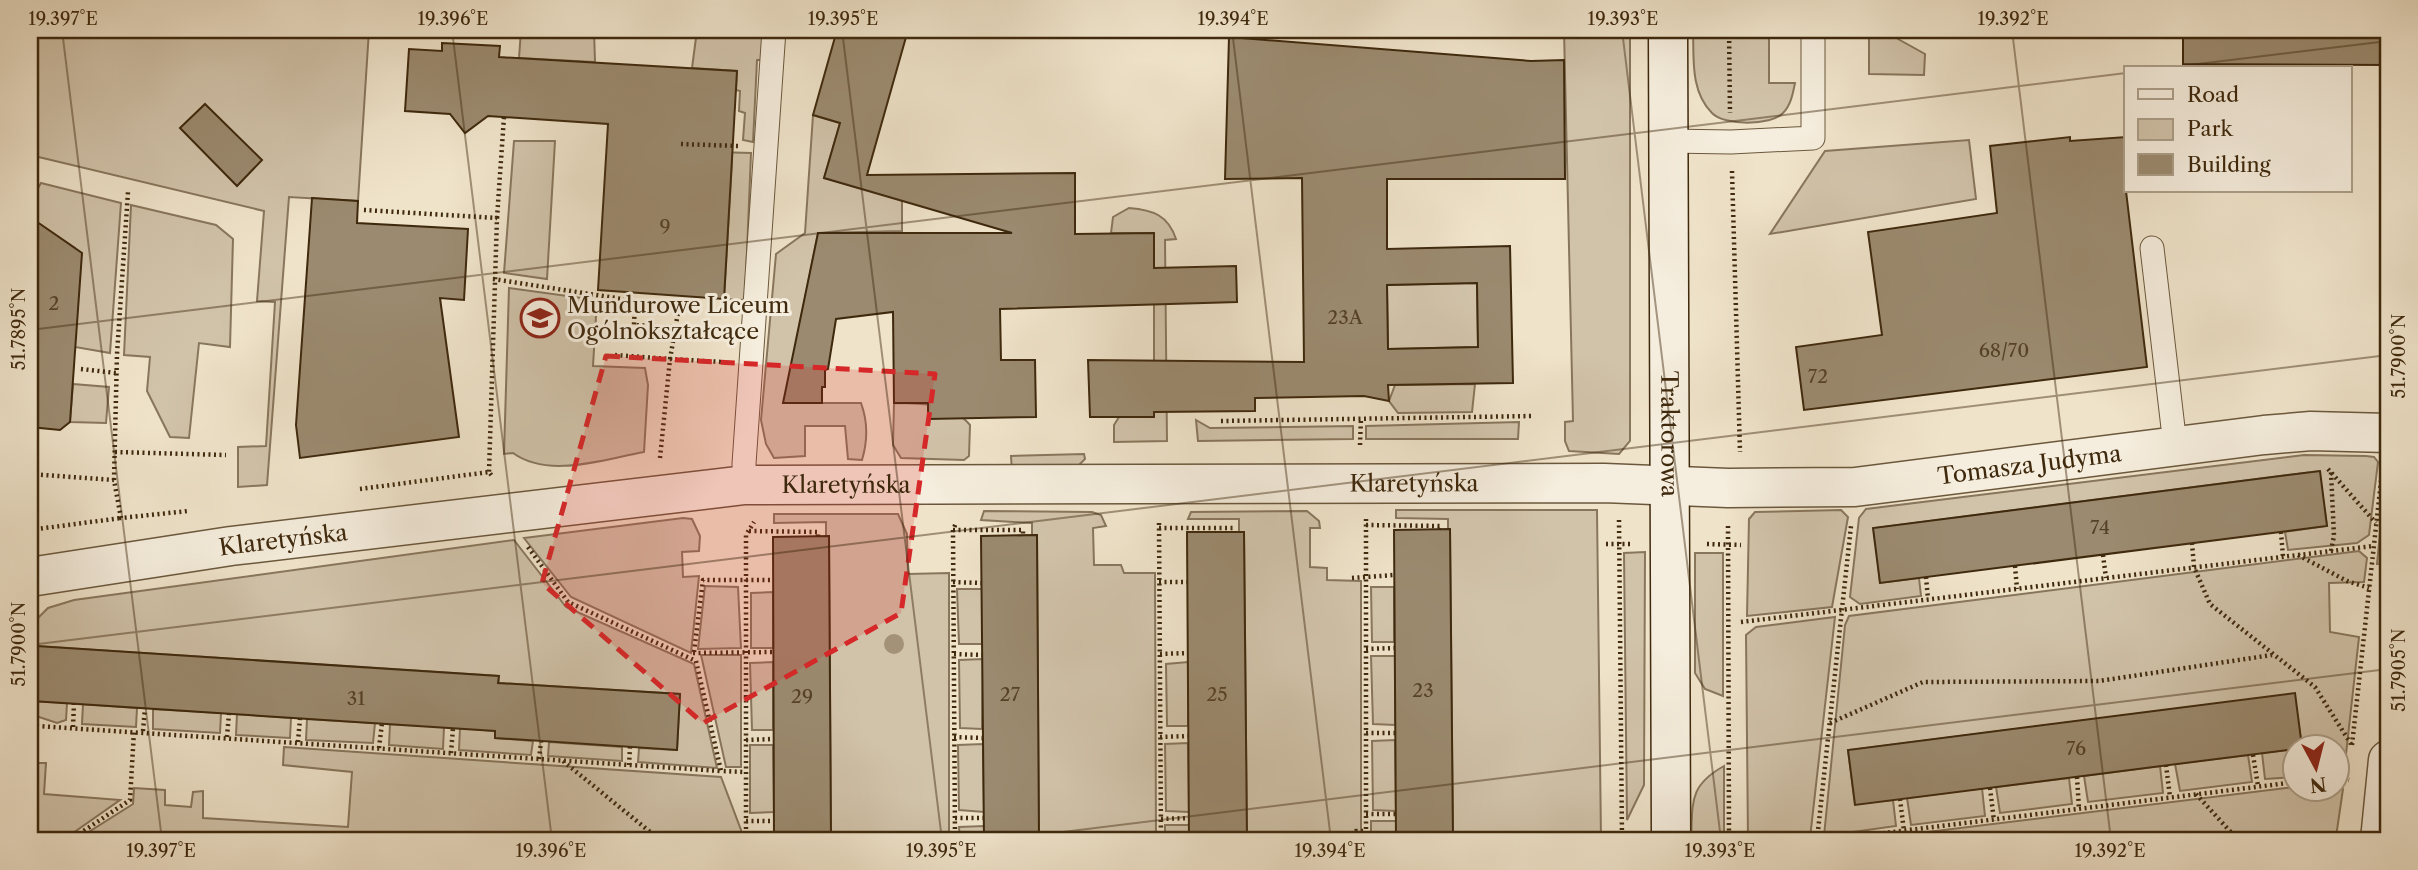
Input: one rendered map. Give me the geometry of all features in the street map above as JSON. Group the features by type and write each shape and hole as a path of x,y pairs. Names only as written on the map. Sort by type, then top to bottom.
{"street":[{"name":"Traktorowa","path":"1668,30 1671,840"},
{"name":"Tomasza Judyma","path":"1670,487 1855,487 2311,430 2385,452"},
{"name":"Klaretyńska","path":"30,577 231,547 753,500 1619,484 1670,487"},
{"path":"2381,840 2388,760"}],"lane":[{"path":"753,500 751,363 774,30"},
{"path":"1668,141 1731,142 1813,138 1813,30"},
{"path":"2152,248 2175,445"}],"path":[{"path":"1729,30 1734,488 1729,544 1729,840"},
{"path":"489,472 493,279 504,117"},
{"path":"681,144 766,147"},
{"path":"117,506 114,480 116,373 128,192"},
{"path":"364,210 497,218"},
{"path":"493,279 635,301 634,325 675,327"},
{"path":"659,460 670,359 679,307"},
{"path":"615,355 751,363"},
{"path":"81,369 116,373"},
{"path":"1221,421 1532,416"},
{"path":"1360,446 1361,418"},
{"path":"115,452 226,455"},
{"path":"2352,744 2385,452"},
{"path":"2325,465 2376,524"},
{"path":"2330,472 2334,537 2330,551"},
{"path":"30,474 114,480"},
{"path":"1619,484 1622,840"},
{"path":"1817,840 1855,487"},
{"path":"746,840 746,536 753,500"},
{"path":"1366,516 1366,840"},
{"path":"1159,517 1161,840"},
{"path":"30,530 121,518"},
{"path":"955,840 953,530 958,519"},
{"path":"1366,525 1441,526 1439,529"},
{"path":"1159,528 1233,528 1233,532"},
{"path":"953,530 1023,530 1023,535"},
{"path":"748,531 818,531 818,537"},
{"path":"2281,532 2283,556"},
{"path":"2192,543 2194,567 2210,604 2315,687 2346,734"},
{"path":"1606,544 1644,544"},
{"path":"1695,544 1741,545"},
{"path":"527,546 568,603 696,661 721,771"},
{"path":"1741,622 2373,546"},
{"path":"2103,555 2106,578"},
{"path":"2298,555 2326,571 2369,588"},
{"path":"2015,566 2017,589"},
{"path":"1352,578 1394,575"},
{"path":"1926,577 1928,599"},
{"path":"689,658 694,652 703,580 772,580"},
{"path":"953,582 982,583"},
{"path":"1159,582 1188,582"},
{"path":"1366,649 1394,648"},
{"path":"694,652 773,652"},
{"path":"1160,654 1188,653"},
{"path":"954,654 982,655"},
{"path":"1830,723 1923,682 2099,681 2272,655"},
{"path":"73,727 74,703"},
{"path":"144,731 145,708"},
{"path":"227,737 229,713"},
{"path":"298,742 300,718"},
{"path":"30,720 37,726 745,772"},
{"path":"379,748 382,723"},
{"path":"30,743 37,726"},
{"path":"451,753 453,728"},
{"path":"70,840 130,800 134,731"},
{"path":"1366,733 1395,733"},
{"path":"1160,737 1188,736"},
{"path":"954,737 983,738"},
{"path":"746,740 773,740"},
{"path":"539,759 541,742"},
{"path":"629,765 630,747"},
{"path":"2253,755 2258,786"},
{"path":"561,760 660,840"},
{"path":"2166,765 2170,797"},
{"path":"2077,777 2079,809"},
{"path":"1828,840 2282,783"},
{"path":"1990,788 1994,821"},
{"path":"2196,794 2238,840"},
{"path":"1900,799 1904,831"},
{"path":"1366,814 1396,814"},
{"path":"955,818 984,818"},
{"path":"1161,819 1189,818"},
{"path":"746,821 774,821"},
{"path":"1349,840 1356,831 1366,831"}],"highlighted area":[{"path":"606,356 935,374 901,613 703,723 542,583"}],"green space":[{"path":"30,30 369,30 358,201 289,197 267,485 238,487 238,447 266,446 275,302 257,301 264,211 30,155"},
{"path":"521,30 594,30 595,62 519,58"},
{"path":"697,30 767,30 766,60 757,60 753,142 743,140 745,113 739,111 737,71 692,68"},
{"path":"1564,30 1630,30 1630,441 1619,454 1569,451 1565,441 1565,422 1573,421"},
{"path":"1693,30 1769,30 1769,83 1795,83 1786,110 1769,120 1748,123 1726,120 1712,113 1700,95 1697,84"},
{"path":"1869,30 1898,30 1898,39 1925,54 1924,75 1869,74"},
{"path":"813,115 840,123 824,178 863,189 867,175 902,175 902,231 818,233 784,403 861,403 866,431 862,460 848,459 845,426 805,426 805,456 774,458 766,444 761,420 776,254 805,233"},
{"path":"1969,140 1976,199 1770,234 1825,151"},
{"path":"514,141 555,141 547,279 504,273"},
{"path":"680,151 751,153 745,300 724,299 732,161 680,157"},
{"path":"41,183 121,203 110,353 75,347 75,248 41,225 30,224 30,202"},
{"path":"131,205 216,225 233,239 230,347 199,343 189,438 170,437 147,391 150,357 124,355"},
{"path":"1129,208 1158,215 1169,224 1176,239 1165,240 1167,441 1114,442 1114,425 1119,417 1154,417 1154,233 1111,233 1113,217"},
{"path":"1477,283 1478,347 1388,349 1387,285"},
{"path":"509,288 597,300 593,366 645,368 648,385 644,452 560,466 527,461 513,453 504,454"},
{"path":"73,384 109,387 106,423 70,422"},
{"path":"1475,384 1472,412 1398,413 1389,401 1395,385"},
{"path":"894,403 945,408 963,418 970,425 969,456 964,460 901,458 893,445"},
{"path":"1196,420 1210,428 1353,426 1353,439 1198,441"},
{"path":"1519,422 1518,439 1366,439 1366,426"},
{"path":"1084,454 1085,459 1078,466 1012,472 1011,456"},
{"path":"2304,455 2374,457 2378,462 2369,535 2357,543 2288,550 2285,532 2327,526 2319,471 1874,528 1880,583 1919,578 1921,596 1860,604 1850,597 1859,518 1866,509"},
{"path":"2388,490 2388,562 2377,564 2384,493"},
{"path":"1396,510 1597,510 1601,840 1453,840 1450,530 1448,519 1396,518"},
{"path":"1841,510 1848,517 1832,607 1747,616 1749,519 1755,512"},
{"path":"984,511 1092,512 1101,515 1106,526 1093,528 1094,565 1121,565 1124,573 1155,573 1156,840 1039,840 1037,536 1032,535 1032,523 981,520"},
{"path":"1307,511 1319,521 1320,528 1310,528 1310,567 1327,568 1327,580 1361,581 1361,840 1247,840 1244,532 1239,532 1239,519 1188,519 1191,512"},
{"path":"774,514 898,514 907,534 908,574 949,573 949,840 831,840 829,537 826,537 826,522 774,523"},
{"path":"692,519 700,536 699,551 682,552 683,577 699,576 691,653 571,597 524,538"},
{"path":"514,540 566,607 694,664 717,768 638,762 639,748 677,750 680,694 499,683 498,676 36,646 32,701 67,703 66,720 57,723 30,714 30,626 48,608 74,600"},
{"path":"2359,551 2367,558 2364,582 2329,583 2330,632 2359,637 2348,734 2300,734 2294,694 1848,750 1855,804 1893,800 1896,826 1824,836 1845,625 1849,616"},
{"path":"1645,552 1644,785 1627,820 1624,553"},
{"path":"1695,553 1723,553 1723,696 1705,689 1695,673"},
{"path":"705,586 738,587 741,648 698,649"},
{"path":"1371,587 1394,587 1394,642 1372,642"},
{"path":"957,589 982,589 982,644 959,644"},
{"path":"773,592 773,648 751,648 751,593"},
{"path":"1835,617 1810,838 1748,840 1746,635 1756,627"},
{"path":"701,655 741,655 741,767 726,767"},
{"path":"1371,656 1395,656 1395,725 1373,724"},
{"path":"983,659 982,729 960,728 959,660"},
{"path":"773,662 773,730 752,730 750,663"},
{"path":"1188,662 1188,726 1167,726 1166,664"},
{"path":"83,704 137,708 136,727 82,724"},
{"path":"153,709 221,713 220,733 153,729"},
{"path":"237,714 291,718 290,738 236,735"},
{"path":"307,719 375,723 373,743 306,740"},
{"path":"390,724 444,727 443,749 389,745"},
{"path":"460,728 495,731 495,738 533,741 531,755 459,750"},
{"path":"1395,740 1396,811 1373,810 1372,741"},
{"path":"549,742 622,747 622,761 548,756"},
{"path":"1188,743 1189,812 1166,811 1165,744"},
{"path":"983,744 984,812 959,810 958,745"},
{"path":"750,745 773,745 774,812 750,813"},
{"path":"284,747 721,777 741,830 741,840 76,840 133,804 134,788 165,790 165,805 191,807 193,792 203,791 203,818 348,827 352,772 283,765"},
{"path":"2282,751 2282,778 2265,779 2262,753"},
{"path":"2248,755 2252,782 2180,791 2175,764"},
{"path":"30,763 46,763 44,794 120,800 63,840 30,840"},
{"path":"1724,766 1724,840 1691,840 1693,806 1698,788 1712,773"},
{"path":"2160,766 2163,793 2088,802 2084,776"},
{"path":"2069,778 2072,804 2000,813 1996,787"},
{"path":"1982,788 1985,816 1911,825 1907,798"},
{"path":"2282,789 2282,804 2341,804 2336,837 2308,840 1862,840"},
{"path":"1371,821 1396,821 1396,840 1371,840"},
{"path":"1165,825 1189,825 1189,840 1165,840"},
{"path":"984,826 984,840 960,840 959,827"}],"building":[{"path":"837,30 908,30 867,175 1075,173 1075,234 1154,233 1154,268 1236,266 1237,302 1000,309 1001,360 1035,360 1036,417 928,419 928,403 894,403 893,312 836,319 828,369 825,370 825,387 822,387 822,403 783,403 818,233 1012,233 824,178 840,123 813,115"},
{"path":"2183,30 2388,30 2388,65 2183,64"},
{"path":"1229,37 1531,61 1564,60 1565,179 1387,179 1387,249 1510,246 1513,383 1388,385 1389,401 1364,396 1255,398 1255,411 1154,412 1154,417 1090,417 1088,360 1304,362 1302,178 1225,179","holes":["1477,283 1478,347 1388,349 1387,285"]},
{"path":"442,43 500,46 499,57 737,71 724,299 598,290 608,124 488,116 465,133 450,114 405,111 409,49 442,51"},
{"path":"205,104 262,160 237,186 180,128"},
{"path":"2070,137 2070,141 2124,137 2124,192 2126,192 2147,367 1804,410 1796,347 1882,335 1868,232 1997,213 1990,146"},
{"path":"312,198 358,201 357,223 468,229 464,300 440,298 459,437 300,458 296,425"},
{"path":"30,217 82,253 70,422 60,430 30,427"},
{"path":"2320,471 2327,526 1880,583 1873,528"},
{"path":"1450,529 1453,840 1396,840 1394,530"},
{"path":"1187,532 1244,532 1247,840 1189,840"},
{"path":"1037,535 1039,840 984,840 981,536"},
{"path":"829,536 831,840 774,840 773,537"},
{"path":"36,646 499,676 498,683 680,694 677,750 495,738 495,731 32,701"},
{"path":"2295,693 2300,734 2282,734 2282,751 1855,805 1848,750"}],"place":[{"name":"Mundurowe Liceum Ogólnokształcące","path":"540,318"}]}
